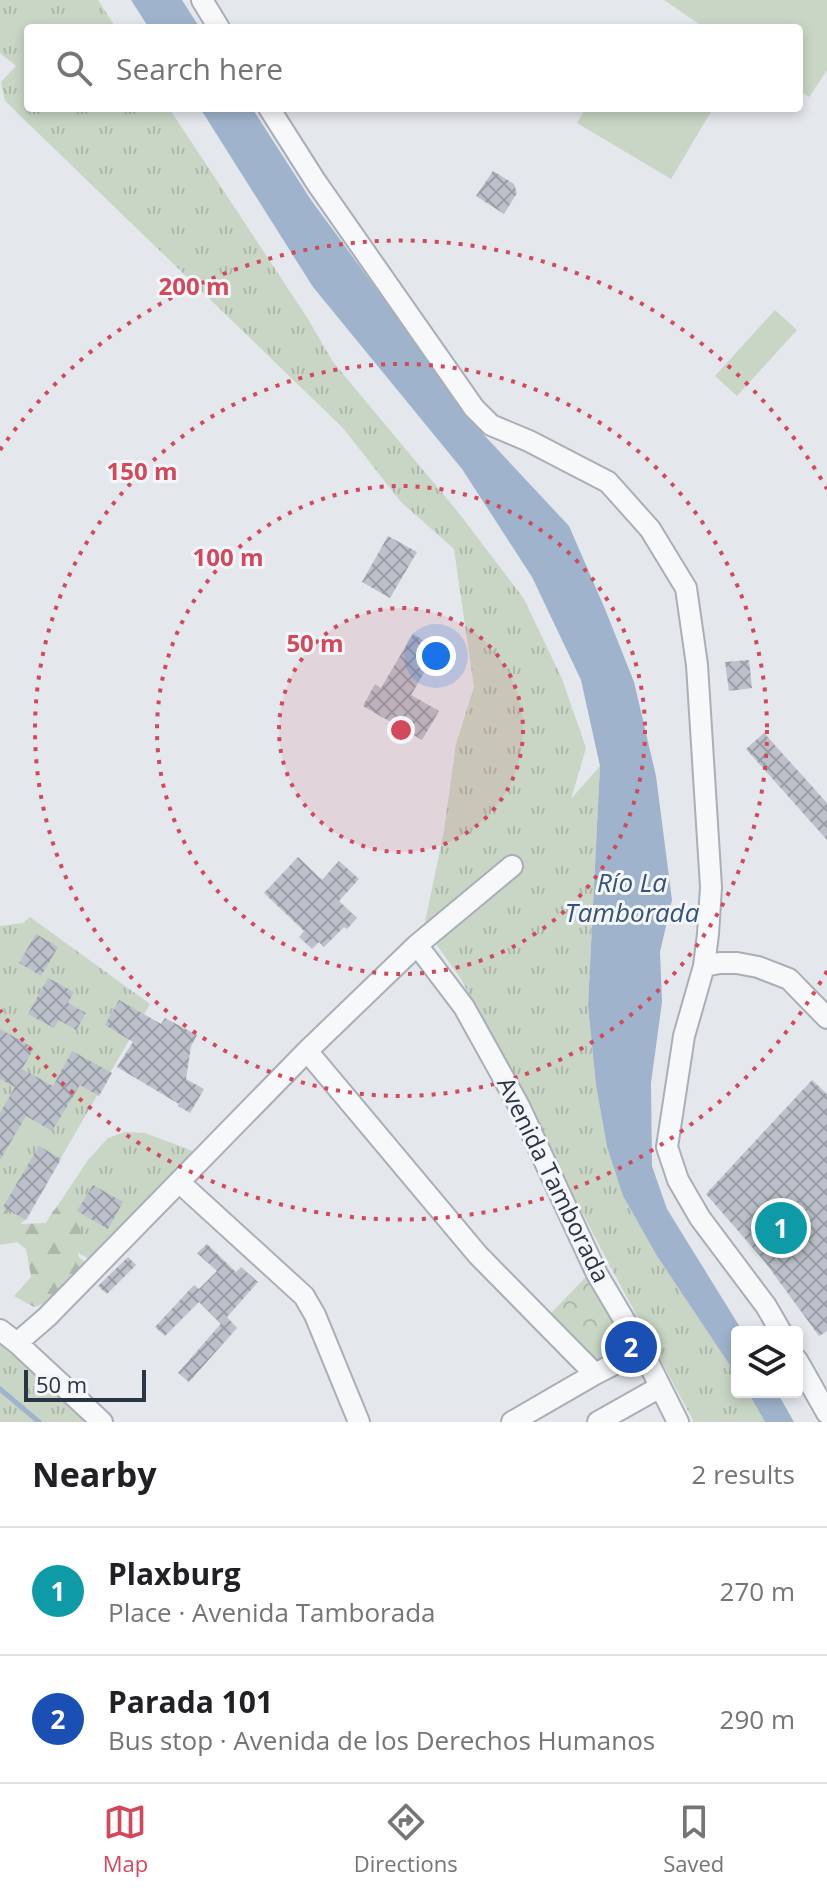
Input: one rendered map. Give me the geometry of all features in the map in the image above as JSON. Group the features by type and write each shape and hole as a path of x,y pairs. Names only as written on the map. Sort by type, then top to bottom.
{"street":[{"path":"202,0 217,24"},
{"path":"272,112 316,182 474,408 491,425 608,482 650,529 686,588 697,665 711,887 704,966 684,1036 667,1147 678,1180 700,1218 778,1326"},
{"path":"17,1343 47,1317 307,1051 417,945 512,866"},
{"name":"Avenida Tamborada","path":"417,945 464,1007 512,1093 597,1274 642,1350 678,1422"},
{"path":"704,966 737,963 789,979 827,1018"},
{"path":"307,1051 478,1255 595,1374"},
{"path":"179,1182 304,1296 315,1315 359,1422"},
{"path":"0,1330 102,1422"},
{"path":"512,1422 642,1350"},
{"path":"803,1371 827,1413"},
{"path":"598,1422 660,1387"}],"green space":[{"path":"0,0 98,0 113,24 24,24 24,112 172,112 333,362 458,512 524,599 562,679 586,748 571,799 600,766 588,1006 596,1085 607,1147 623,1196 657,1256 731,1367 731,1398 751,1398 765,1422 694,1422 461,979 424,927 444,831 456,744 474,687 454,549 401,502 343,428 5,101 1,82 16,66 0,53"},
{"path":"664,0 827,0 827,70 809,97 803,93 803,24 699,24"},
{"path":"584,112 711,112 671,179 577,123"},
{"path":"775,310 797,330 737,396 715,376"},
{"path":"30,917 150,1004 25,1220 11,1231 0,1232 0,926 23,923"},
{"path":"125,1132 145,1133 198,1153 91,1260 40,1232 88,1160 108,1138"},
{"path":"13,1178 22,1191 6,1215 22,1224 46,1223 64,1201 79,1219 78,1256 97,1273 34,1307 14,1296 31,1277 26,1249 17,1242 0,1245 0,1180"},
{"path":"586,1277 627,1344 599,1361 550,1314"},
{"path":"0,1345 9,1352 88,1422 0,1422"}],"water":[{"path":"131,0 182,0 197,24 146,24"},
{"name":"Río La Tamborada","path":"203,112 255,112 311,200 484,435 569,526 605,609 634,682 656,776 672,900 660,952 662,1002 651,1083 652,1166 667,1209 739,1326 731,1326 731,1367 657,1256 623,1196 607,1147 596,1085 588,1006 600,766 581,680 532,577 462,469 313,287"},
{"path":"751,1398 780,1398 794,1422 765,1422"}],"building":[{"path":"493,171 514,184 517,193 504,214 476,196"},
{"path":"388,536 417,552 390,598 362,582"},
{"path":"413,634 438,649 411,695 439,711 422,740 363,706 375,684 381,688"},
{"path":"749,660 752,688 729,691 725,662"},
{"path":"764,733 827,803 827,840 746,749"},
{"path":"298,857 322,880 339,861 359,879 339,901 357,918 324,947 319,942 312,949 299,937 304,931 264,893"},
{"path":"36,934 58,947 41,976 19,963"},
{"path":"48,978 74,992 68,1003 86,1013 76,1030 59,1020 54,1028 28,1014"},
{"path":"119,1000 161,1024 165,1018 197,1035 191,1046 186,1079 204,1089 190,1113 117,1067 133,1042 105,1025"},
{"path":"0,1029 34,1048 22,1069 53,1086 72,1051 112,1073 99,1096 80,1085 52,1131 26,1116 0,1160 0,1113 15,1087 0,1079"},
{"path":"812,1080 827,1094 827,1331 819,1336 765,1262 706,1194"},
{"path":"39,1146 61,1159 26,1220 3,1207"},
{"path":"93,1185 123,1202 108,1229 77,1211"},
{"path":"207,1244 236,1272 241,1267 258,1282 227,1317 237,1328 189,1382 178,1373 221,1324 199,1302 165,1336 155,1327 194,1285 199,1289 217,1271 197,1253"},
{"path":"128,1257 136,1265 107,1294 98,1286"}],"waterway":[{"path":"0,1389 39,1422"}],"place":[{"name":"Plaxburg","path":"781,1228"},
{"name":"Parada 101","path":"631,1347"}]}
